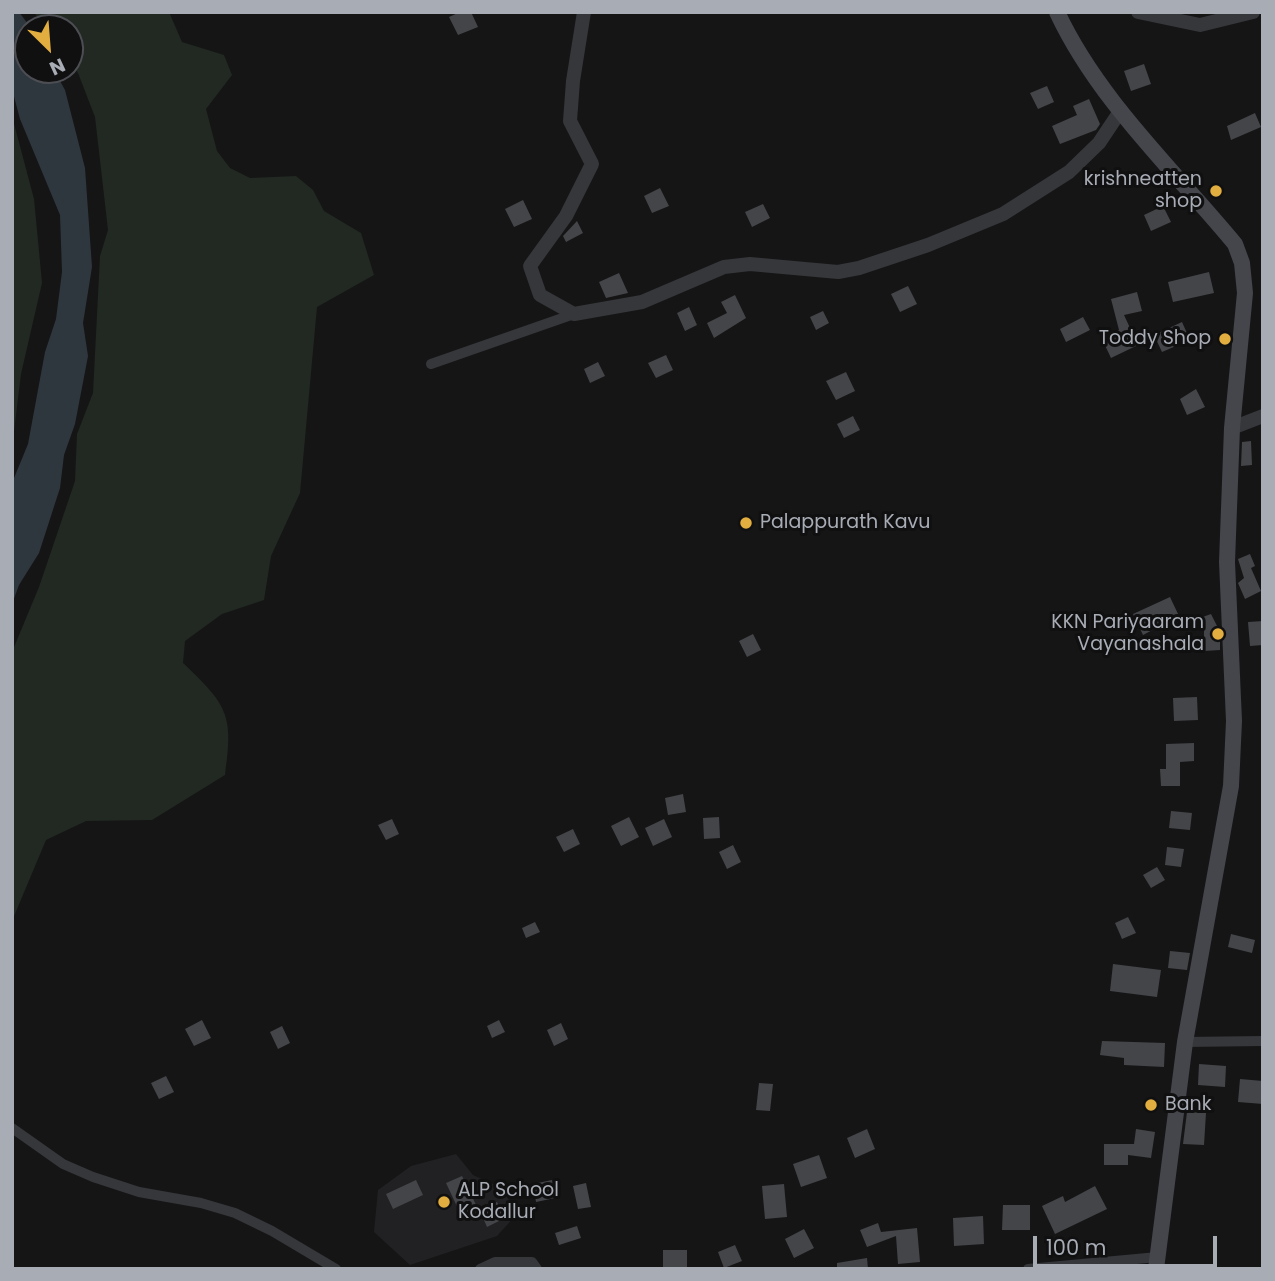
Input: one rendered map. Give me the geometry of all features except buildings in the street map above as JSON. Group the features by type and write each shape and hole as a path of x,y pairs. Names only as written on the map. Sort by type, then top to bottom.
{"main road":[{"path":"1057,12 1069,38 1121,110 1235,244 1242,262 1245,293 1233,428 1227,562 1234,708 1231,786 1185,1042 1157,1263"}],"street":[{"path":"573,314 540,295 530,266 566,216 592,164 570,121 573,81 584,12"},
{"path":"1138,12 1200,25 1253,12"},
{"path":"431,364 573,314 642,302 724,267 762,264 838,272 928,245 1003,214 1069,172 1099,143 1121,110"},
{"path":"1233,428 1263,416"},
{"path":"1185,1042 1263,1041"},
{"path":"12,1128 63,1164 139,1192 201,1203 235,1213 336,1269"},
{"path":"480,1269 495,1262 532,1262 537,1269"},
{"path":"1028,1269 1157,1263"}],"shaded area":[{"path":"12,12 19,12 20,14 14,14 14,84 62,84 65,90 85,168 92,267 83,323 88,356 75,424 64,455 60,488 39,553 19,585 12,604 12,483 28,444 45,352 56,319 62,272 60,215 20,119 12,89"},
{"path":"34,12 169,12 182,42 224,55 232,75 206,109 217,151 230,168 250,178 296,176 313,190 324,211 361,233 374,275 317,307 300,493 271,556 264,600 222,614 185,641 183,663 209,690 224,712 228,738 225,775 152,820 86,821 46,840 12,921 12,652 39,587 75,481 77,434 93,393 100,256 108,230 95,117 82,84 84,14"},
{"path":"12,116 34,199 42,283 21,374 12,448"},
{"name":"ALP School Kodallur","path":"456,1154 473,1175 502,1188 517,1214 497,1236 410,1265 374,1232 378,1190 411,1166"}],"place":[{"name":"krishneatten shop","path":"1216,191"},
{"name":"Toddy Shop","path":"1225,339"},
{"name":"Palappurath Kavu","path":"746,523"},
{"name":"KKN Pariyaaram Vayanashala","path":"1218,634"},
{"name":"Bank","path":"1151,1105"},
{"name":"ALP School Kodallur","path":"444,1202"}]}
